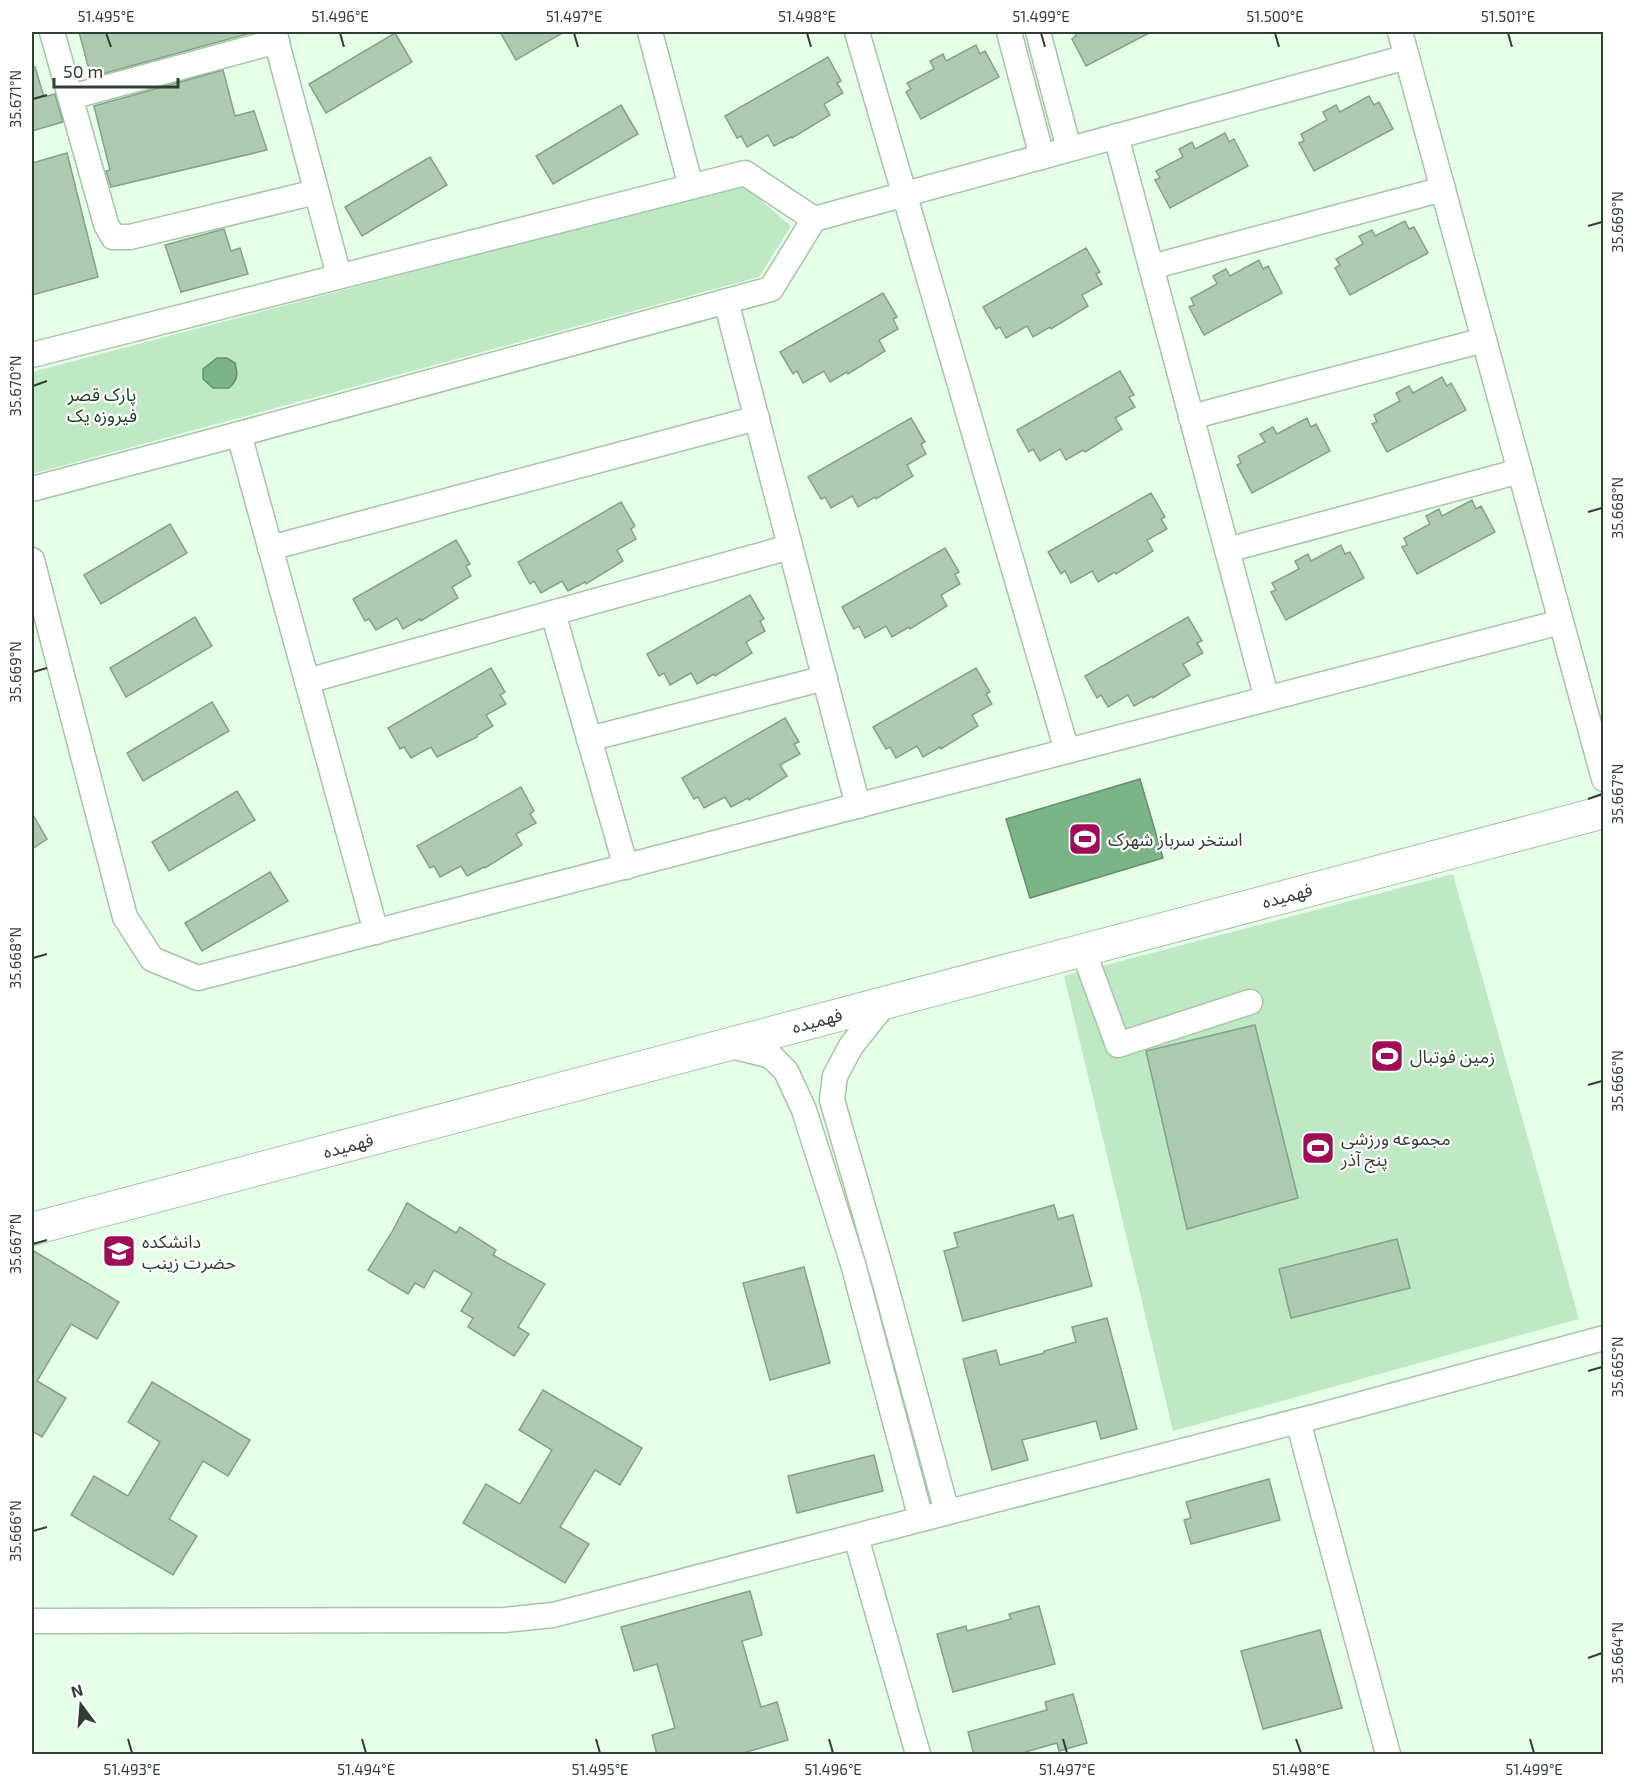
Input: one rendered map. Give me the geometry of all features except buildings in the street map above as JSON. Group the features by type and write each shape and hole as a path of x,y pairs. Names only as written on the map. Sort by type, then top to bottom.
{"main road":[{"name":"فهمیده","path":"32,1229 1604,812"}],"street":[{"path":"52,32 106,224 113,237 130,237 316,192"},
{"path":"650,32 691,187"},
{"path":"857,32 1067,751"},
{"path":"1009,32 1042,157"},
{"path":"1038,32 1069,149"},
{"path":"1400,32 1604,779"},
{"path":"71,97 275,36 339,276"},
{"path":"32,489 771,289 814,219 1407,57"},
{"path":"1116,136 1267,699"},
{"path":"32,355 745,173 814,219"},
{"path":"1151,267 1443,189"},
{"path":"726,301 858,806"},
{"path":"1191,417 1484,340"},
{"path":"270,548 757,418"},
{"path":"239,434 376,932"},
{"path":"1227,550 1520,471"},
{"path":"307,681 790,547"},
{"path":"32,560 125,917 152,959 198,978 1561,622"},
{"path":"553,613 626,867"},
{"path":"589,739 825,678"},
{"path":"1083,950 1118,1045 1250,1002"},
{"path":"886,1002 851,1046 835,1076 832,1100 883,1276 947,1512"},
{"path":"726,1045 771,1056 786,1071 804,1110 853,1264 921,1519"},
{"path":"32,1621 505,1620 553,1615 856,1538 1604,1338"},
{"path":"1298,1421 1388,1755"},
{"path":"856,1538 918,1755"}],"green space":[{"name":"پارک قصر فیروزه یک","path":"743,185 791,226 759,277 32,474 32,372"},
{"name":"مجموعه ورزشی پنج آذر","path":"1453,874 1579,1319 1173,1431 1064,976"}],"shaded area":[{"path":"217,358 227,358 235,363 236,377 229,388 213,388 203,379 203,369"},
{"name":"استخر سرباز شهرک","path":"1140,779 1163,858 1030,898 1006,819"}],"place":[{"name":"استخر سرباز شهرک","path":"1085,839"},
{"name":"زمین فوتبال","path":"1387,1056"},
{"name":"مجموعه ورزشی پنج آذر","path":"1318,1148"},
{"name":"دانشکده حضرت زینب","path":"119,1251"}]}
